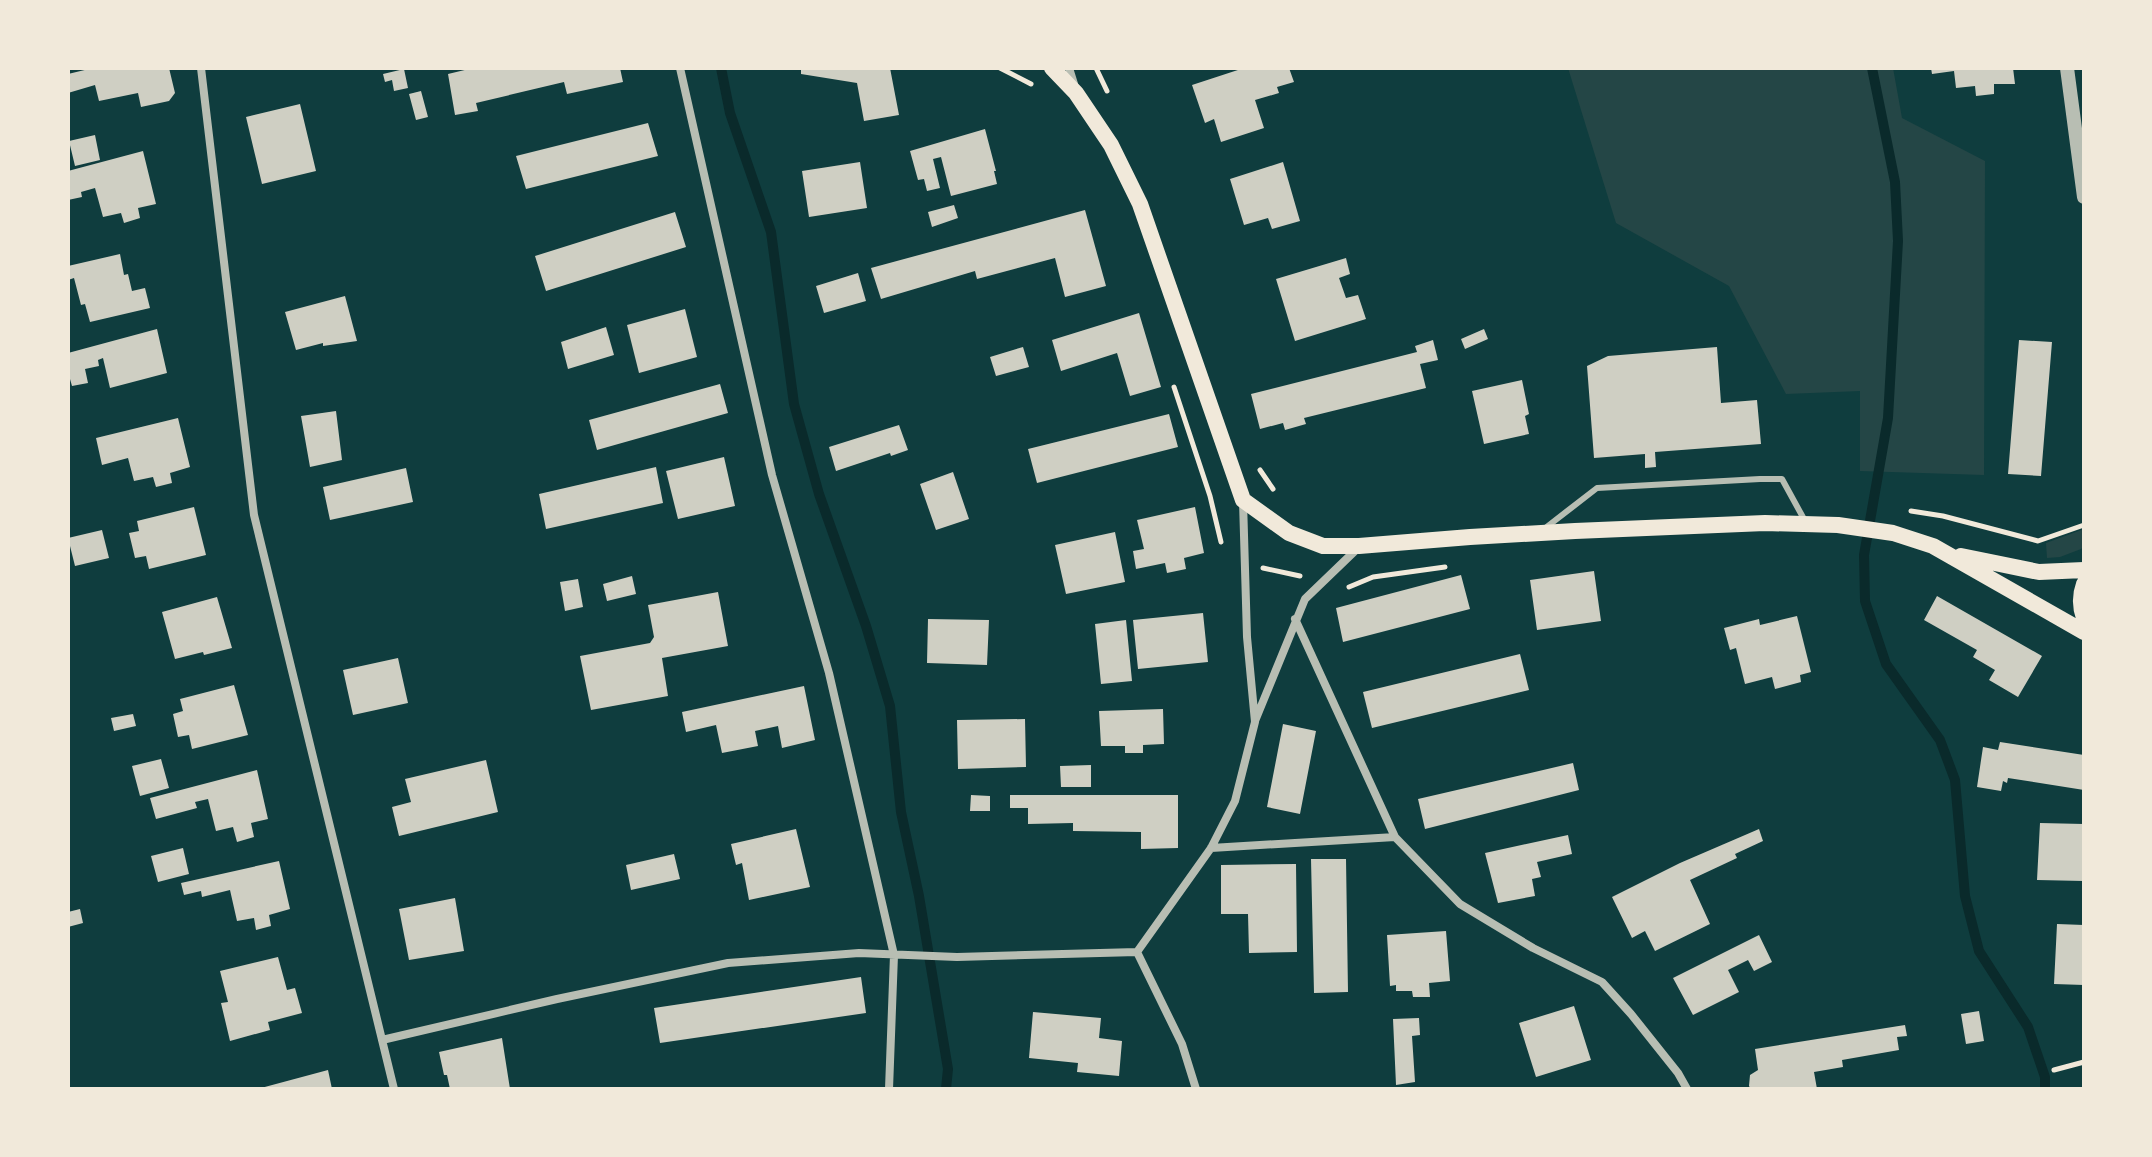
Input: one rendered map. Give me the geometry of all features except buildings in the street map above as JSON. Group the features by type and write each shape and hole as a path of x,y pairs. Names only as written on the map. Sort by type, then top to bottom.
{"main road":[{"path":"1052,68 1076,93 1111,145 1140,204 1243,500 1289,533 1323,546 1359,546 1539,533 1765,523 1838,525 1893,533 2001,566 2039,572 2084,570"},
{"path":"1944,551 2084,632"},
{"path":"2084,584 2081,592 2084,618"}],"street":[{"path":"201,68 254,515 394,1089"},
{"path":"680,68 772,475 829,673 894,955 889,1089"},
{"path":"1069,68 1076,93"},
{"path":"2067,68 2084,197"},
{"path":"1243,500 1247,637 1255,722"},
{"path":"1137,952 1211,848 1235,801 1255,722 1305,599 1359,546"},
{"path":"1295,619 1395,837 1460,904 1533,948 1602,982 1631,1014 1687,1089"},
{"path":"1211,848 1395,837"},
{"path":"382,1040 728,963 859,953 957,957 1137,952"},
{"path":"1137,952 1182,1044 1196,1089"}],"lane":[{"path":"1539,533 1597,488 1760,479 1782,479 1807,524"}],"path":[{"path":"1000,68 1036,87"},
{"path":"1096,68 1108,92"},
{"path":"1172,380 1210,496 1224,552"},
{"path":"1254,461 1281,496"},
{"path":"1911,511 1943,516 2038,541 2084,525"},
{"path":"2054,1070 2084,1062"}],"shaded area":[{"path":"1568,68 1893,68 1902,118 1985,161 1984,475 1860,471 1860,391 1786,394 1729,286 1616,223"},
{"path":"2084,529 2084,546 2081,549 2047,558 2046,543"}],"waterway":[{"path":"721,68 730,113 771,232 794,404 819,494 866,626 890,706 901,812 919,896 948,1069 946,1089"},
{"path":"1872,68 1895,182 1898,241 1888,418 1864,555 1865,601 1886,664 1940,740 1955,780 1965,896 1979,951 2028,1027 2045,1077 2045,1089"}]}
